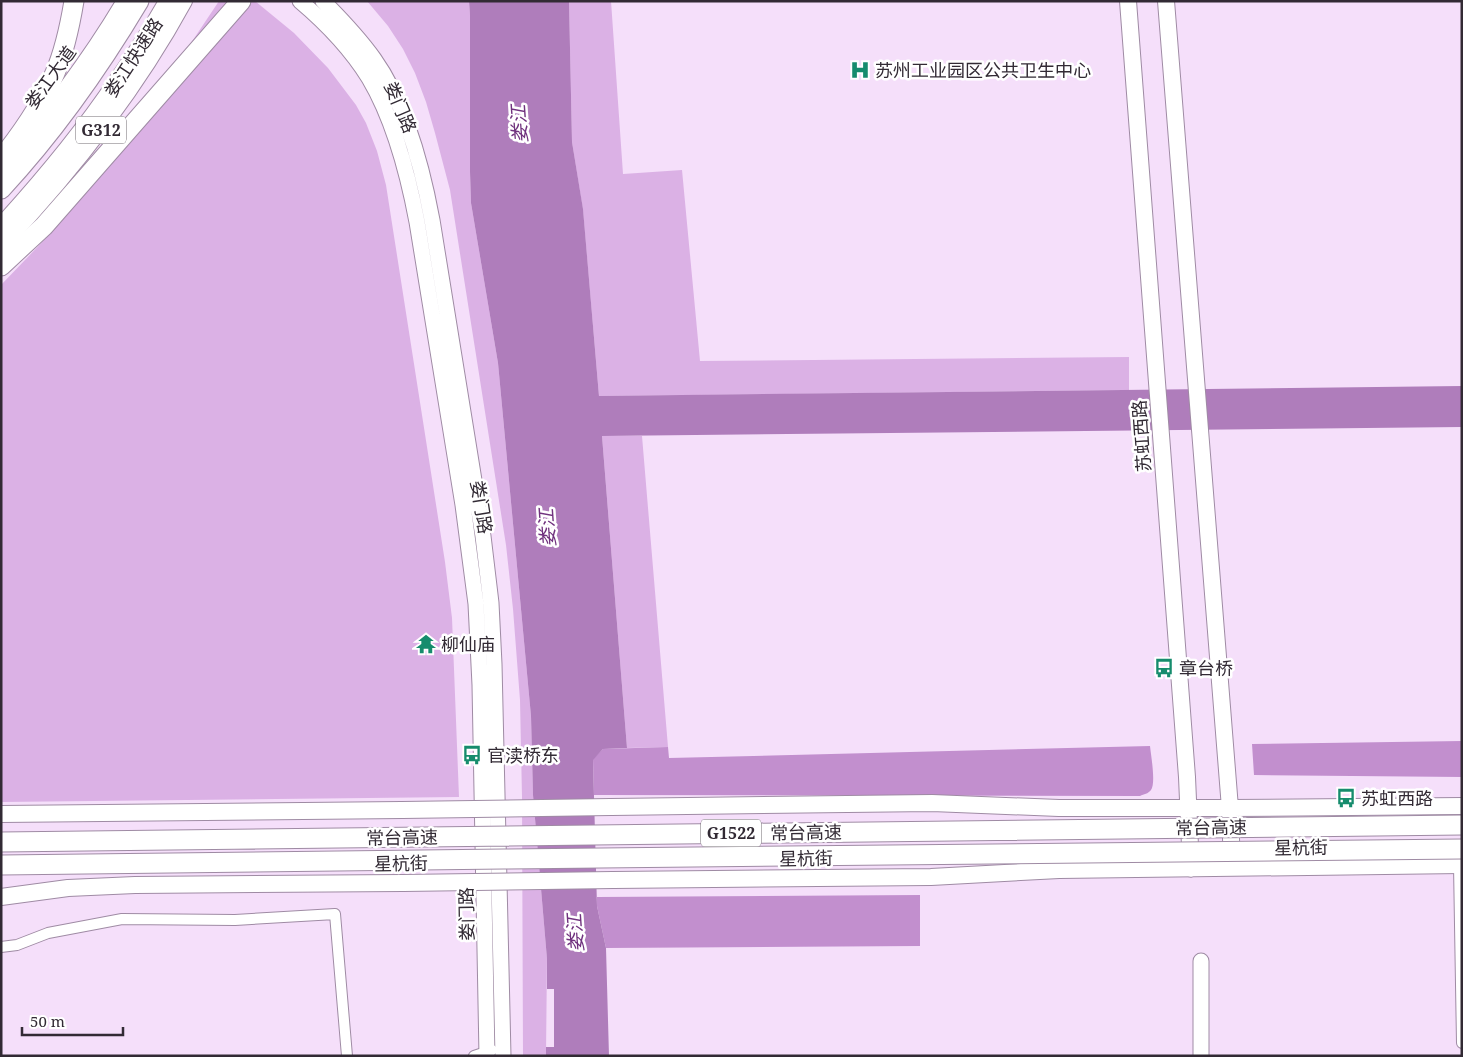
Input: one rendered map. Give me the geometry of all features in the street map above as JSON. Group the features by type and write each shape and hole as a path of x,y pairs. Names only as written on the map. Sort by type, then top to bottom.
{"highway":[{"path":"1,159 30,118 52,80 63,49 74,1"},
{"name":"娄江快速路","path":"1,190 69,107 139,1"},
{"name":"娄江快速路","path":"1,228 27,200 92,119 118,83 169,1"},
{"path":"1,266 44,226 240,1"},
{"name":"常台高速","path":"1,842 1462,825"},
{"name":"常台高速","path":"1,865 524,858 1461,860"}],"main road":[{"name":"娄江大道","path":"1,172 59,100 101,40 125,1"},
{"name":"G312","path":"1,246 102,128 156,50 184,1"},
{"name":"娄门路","path":"300,1 352,54 376,91 388,117 401,155 417,222 463,505 476,604 479,665 483,1055"},
{"name":"娄门路","path":"323,1 364,45 389,84 402,112 415,150 432,220 478,502 491,603 495,671 502,1050"},
{"name":"苏虹西路","path":"1128,1 1189,808 1191,868"},
{"path":"1166,1 1230,808 1232,868"},
{"path":"1,814 923,803 1059,808 1462,806"},
{"name":"星杭街","path":"1,897 52,890 135,884 403,883 921,876 1059,870 1232,868 1461,860"},
{"path":"1200,961 1201,1056"}],"street":[{"path":"1461,860 1462,1043"},
{"path":"1,947 17,945 48,933 122,919 235,920 335,914 347,1056"},
{"path":"483,1055 502,1050"}],"shaded area":[{"path":"219,1 255,1 294,33 328,68 356,105 366,123 377,151 386,185 445,562 452,618 459,797 1,802 1,285 93,185"},
{"path":"367,1 469,1 471,203 498,363 531,716 533,795 547,959 546,1056 523,1056 520,700 513,609 506,545 450,190 426,102 415,73 403,49 388,26"},
{"path":"569,1 611,1 623,174 682,170 700,361 1129,357 1129,390 599,396 583,210 572,142"},
{"path":"602,436 642,436 668,747 627,748"},
{"path":"1462,741 1462,777 1254,775 1252,744"},
{"path":"1150,746 1153,776 1152,787 1149,792 1140,796 594,795 593,759 603,749 668,747 669,758"},
{"path":"920,895 920,946 606,948 597,906 597,897"}],"water":[{"name":"娄江","path":"469,1 569,1 572,142 583,209 599,396 1462,386 1462,427 602,436 627,748 603,749 593,760 597,906 606,948 609,1056 546,1056 546,1047 554,1047 554,989 547,989 547,959 533,795 531,716 498,363 471,203"}],"place":[{"name":"苏州工业园区公共卫生中心","path":"860,70"},
{"name":"柳仙庙","path":"426,644"},
{"name":"章台桥","path":"1164,668"},
{"name":"官渎桥东","path":"472,755"},
{"name":"苏虹西路","path":"1346,798"}]}
